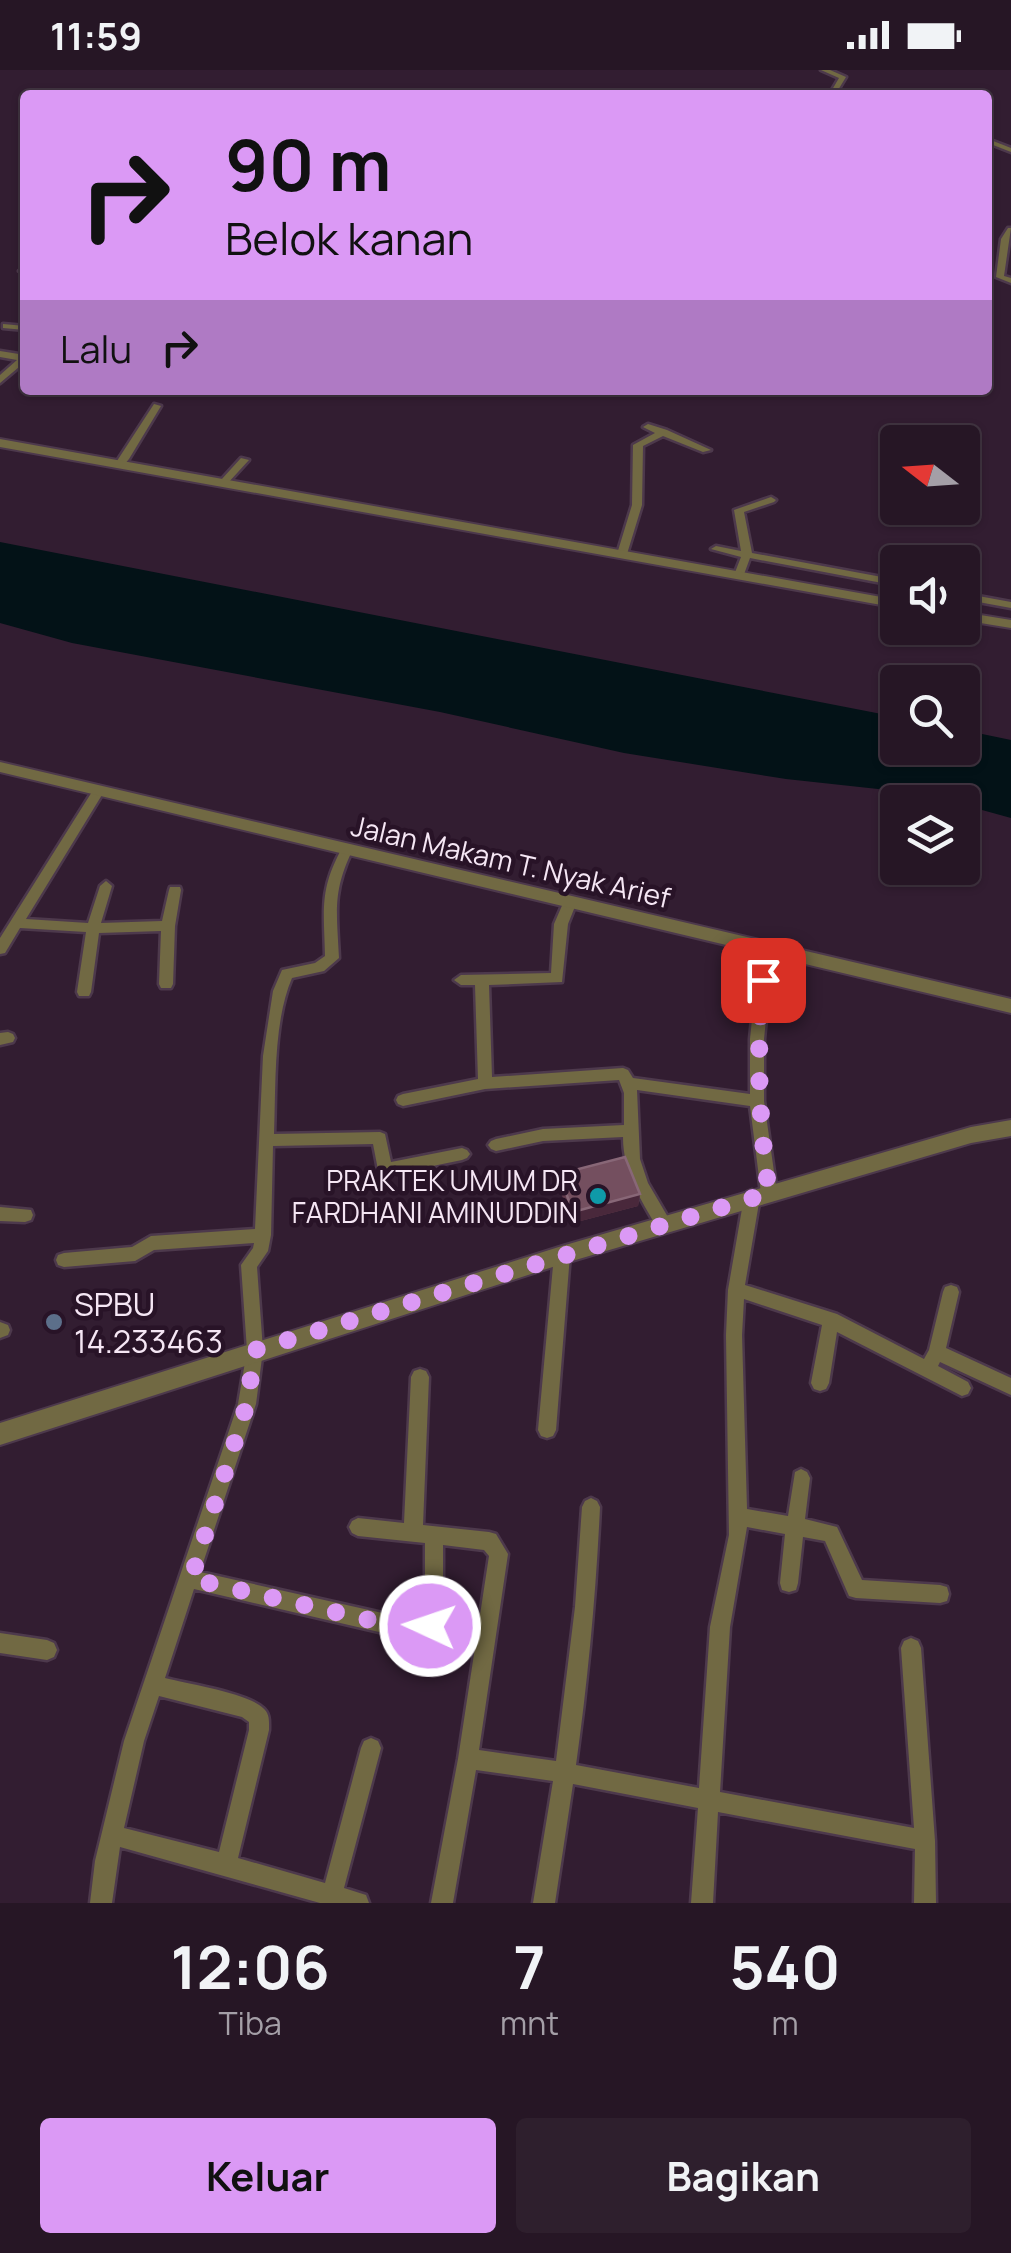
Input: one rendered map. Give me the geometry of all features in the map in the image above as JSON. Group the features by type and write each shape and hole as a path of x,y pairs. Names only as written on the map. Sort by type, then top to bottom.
{"street":[{"path":"824,70 843,77 835,90"},
{"path":"1011,230 1000,278 1011,281"},
{"path":"6,326 20,327"},
{"path":"0,380 20,362"},
{"path":"122,462 134,449 136,436 157,406"},
{"path":"648,427 706,450"},
{"path":"622,554 636,505 638,445 664,432"},
{"path":"0,442 122,462 234,471 622,554 880,600"},
{"path":"740,573 746,555 738,510 772,500"},
{"path":"716,549 880,581"},
{"path":"980,599 1011,605"},
{"path":"980,619 1011,624"},
{"name":"Jalan Makam T. Nyak Arief","path":"0,767 1011,1006"},
{"path":"0,949 99,790"},
{"path":"101,1903 134,1741 247,1404 255,1350 249,1265 260,1251 263,1235 271,1031 282,981 287,974 320,967 332,958 330,894 346,851"},
{"path":"84,992 92,928 106,886"},
{"path":"166,984 168,926 175,890"},
{"path":"461,980 557,978 561,924 570,904"},
{"path":"16,923 92,928 168,926"},
{"path":"702,1903 720,1627 735,1554 736,1290 760,1195 757,1039 766,950"},
{"path":"482,980 485,1083"},
{"path":"402,1100 485,1083 623,1074 630,1083 632,1162 644,1192 664,1224"},
{"path":"630,1083 757,1101"},
{"path":"0,1434 562,1255 1008,1126"},
{"path":"496,1144 544,1134 629,1131"},
{"path":"268,1140 380,1138 384,1170 462,1154"},
{"path":"0,1214 25,1215"},
{"path":"64,1260 135,1254 151,1243 263,1235"},
{"path":"547,1430 562,1255"},
{"path":"736,1290 798,1305 831,1319 962,1388"},
{"path":"927,1369 937,1352 951,1292"},
{"path":"820,1383 831,1319"},
{"path":"937,1352 1011,1387"},
{"path":"191,1579 418,1631 430,1626 434,1606 423,1534 420,1378"},
{"path":"790,1583 801,1478"},
{"path":"544,1903 567,1773 586,1608 592,1508"},
{"path":"736,1516 831,1534 856,1589 940,1594"},
{"path":"358,1527 490,1541 498,1554 442,1903"},
{"path":"0,1644 47,1650"},
{"path":"911,1648 925,1841 925,1903"},
{"path":"154,1685 246,1708 258,1717 260,1730 226,1865"},
{"path":"330,1900 371,1748"},
{"path":"468,1758 925,1841"},
{"path":"112,1835 226,1865 330,1900 358,1903"}],"shaded area":[{"path":"0,542 880,714 880,765 980,765 980,734 1011,740 1011,818 980,809 980,785 880,785 880,789 786,779 624,753 440,712 72,643 0,623"}],"building":[{"name":"PRAKTEK UMUM DR FARDHANI AMINUDDIN","path":"625,1157 640,1194 573,1212 559,1174"}],"place":[{"name":"PRAKTEK UMUM DR FARDHANI AMINUDDIN","path":"598,1196"},
{"name":"SPBU 14.233463","path":"54,1322"}],"route":[{"path":"430,1626 418,1631 191,1579 247,1404 255,1350 769,1193 757,1101 757,1039 763,980"}]}
